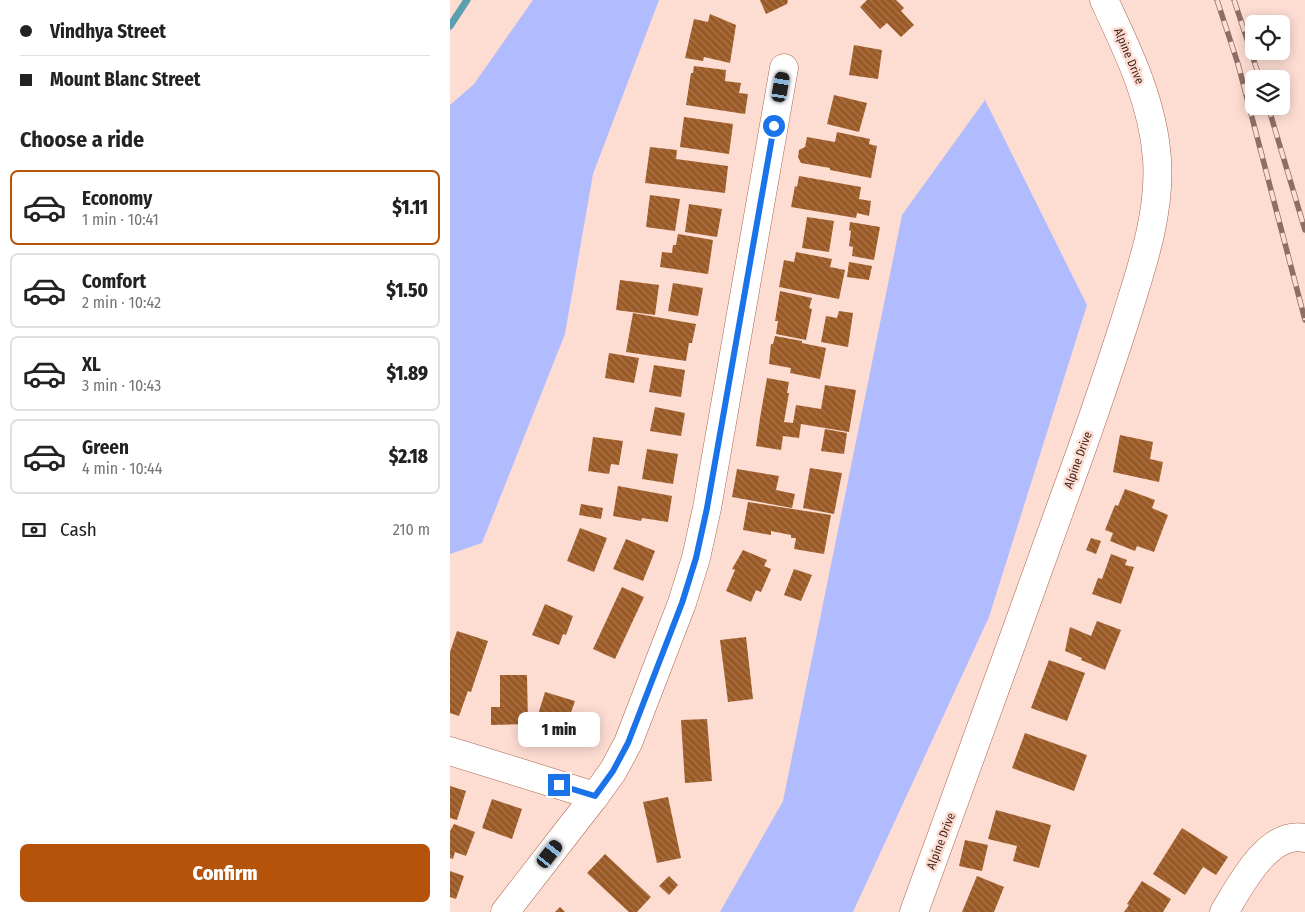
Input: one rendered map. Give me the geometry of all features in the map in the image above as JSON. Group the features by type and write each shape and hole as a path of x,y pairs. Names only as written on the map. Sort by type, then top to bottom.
{"street":[{"name":"Alpine Drive","path":"914,912 1098,403 1133,294 1156,204 1157,160 1151,117 1139,78 1104,0"},
{"path":"505,912 613,771 628,743 682,603 696,558 707,508 784,68"},
{"path":"450,751 595,796"},
{"path":"1224,912 1250,870 1266,852 1283,840 1298,837 1305,838"}],"shaded area":[{"path":"533,0 659,0 593,174 565,334 482,543 450,554 450,105 474,84"},
{"path":"985,100 1087,305 989,617 853,912 720,912 783,801 902,215"}],"building":[{"path":"760,0 788,0 787,4 766,14"},
{"path":"867,0 896,0 904,8 901,11 914,25 901,37 887,23 880,29 860,7"},
{"path":"710,14 736,25 730,63 704,57 703,61 685,58 694,19 708,22"},
{"path":"854,45 882,50 878,79 849,75"},
{"path":"694,66 726,70 725,81 741,83 739,93 748,94 745,114 686,105 691,73 693,73"},
{"path":"834,95 867,103 859,132 827,124"},
{"path":"684,117 733,124 729,154 680,147"},
{"path":"837,132 870,139 869,144 877,146 871,178 801,163 798,157 799,150 805,147 807,137 835,142"},
{"path":"650,147 677,150 676,159 728,166 725,193 645,183"},
{"path":"799,176 861,187 859,199 871,201 869,216 857,213 856,218 791,207"},
{"path":"650,195 680,199 675,231 646,227"},
{"path":"689,204 722,209 717,237 685,232"},
{"path":"807,217 834,221 829,252 802,248"},
{"path":"850,222 880,227 874,260 852,256 853,247 849,246"},
{"path":"678,234 713,240 708,274 660,267 662,252 672,253"},
{"path":"796,252 832,259 830,267 845,270 839,299 779,287 784,260 794,262"},
{"path":"849,262 872,266 869,280 847,277"},
{"path":"620,280 659,285 655,315 616,310"},
{"path":"673,283 703,288 698,316 668,311"},
{"path":"780,291 812,298 809,308 812,309 806,340 776,334 778,321 775,321"},
{"path":"839,311 853,313 848,347 821,342 826,316 837,318"},
{"path":"633,313 696,324 692,343 689,343 686,361 626,352"},
{"path":"775,336 826,348 820,379 790,373 791,368 769,364 771,344 773,344"},
{"path":"609,353 639,358 634,383 605,378"},
{"path":"654,365 685,370 681,397 649,392"},
{"path":"767,378 789,382 784,422 793,423 796,405 821,409 825,385 856,390 849,432 801,424 799,438 783,436 781,450 756,446"},
{"path":"655,407 685,413 681,436 650,431"},
{"path":"825,429 847,433 844,454 821,451"},
{"path":"1120,435 1153,442 1150,459 1163,462 1159,482 1113,472"},
{"path":"593,437 623,441 619,465 611,464 609,474 588,471"},
{"path":"647,449 678,454 673,484 642,479"},
{"path":"810,468 842,473 834,514 803,508"},
{"path":"737,469 779,476 776,490 795,494 792,508 732,497"},
{"path":"618,486 672,496 668,522 642,518 641,521 613,516"},
{"path":"1125,489 1155,500 1152,508 1168,515 1154,552 1137,546 1135,551 1110,541 1113,533 1105,530 1115,505 1118,506"},
{"path":"748,502 831,515 824,554 794,549 796,538 791,538 791,535 771,531 771,535 743,530"},
{"path":"581,504 603,508 601,519 579,515"},
{"path":"580,528 607,538 594,572 567,561"},
{"path":"1091,538 1101,541 1096,554 1086,550"},
{"path":"626,539 655,551 643,581 613,569"},
{"path":"743,550 767,560 764,566 771,569 761,592 756,590 751,602 726,591 735,570 732,569"},
{"path":"1111,554 1127,560 1125,565 1134,567 1121,604 1092,594 1098,578 1102,579"},
{"path":"794,569 812,575 801,601 784,595"},
{"path":"622,587 644,597 615,659 593,649"},
{"path":"545,604 573,616 566,635 563,634 559,645 532,635"},
{"path":"1097,621 1121,630 1105,670 1065,651 1070,627 1091,636"},
{"path":"457,631 488,641 471,692 468,691 459,716 450,713 450,652"},
{"path":"746,637 753,699 728,702 720,640"},
{"path":"1049,660 1085,673 1067,721 1031,708"},
{"path":"500,675 527,675 528,724 491,725 491,707 500,707"},
{"path":"545,692 575,701 565,730 536,721"},
{"path":"707,719 712,781 685,783 681,720"},
{"path":"1025,733 1087,755 1074,791 1012,768"},
{"path":"450,786 466,791 457,820 450,818"},
{"path":"668,797 681,858 657,863 643,802"},
{"path":"492,799 522,809 512,839 482,828"},
{"path":"996,810 1051,825 1039,868 1013,861 1017,846 988,839"},
{"path":"454,824 475,832 466,856 455,852 453,859 450,858 450,831"},
{"path":"1182,828 1228,857 1216,875 1203,867 1185,895 1153,874"},
{"path":"965,840 988,845 982,871 959,866"},
{"path":"605,854 651,897 637,912 629,912 587,873"},
{"path":"450,871 464,876 456,899 450,897"},
{"path":"669,876 678,885 669,895 659,886"},
{"path":"977,876 1004,887 994,912 962,912"},
{"path":"1142,881 1171,899 1163,912 1124,912"},
{"path":"560,907 565,912 555,912"}],"waterway":[{"path":"450,26 467,0"}],"railway":[{"path":"1217,0 1238,64 1305,320"},
{"path":"1234,0 1257,70"},
{"path":"1271,115 1305,230"}],"route":[{"path":"559,785 595,796 613,771 628,743 682,603 696,558 707,508 774,126"}]}
